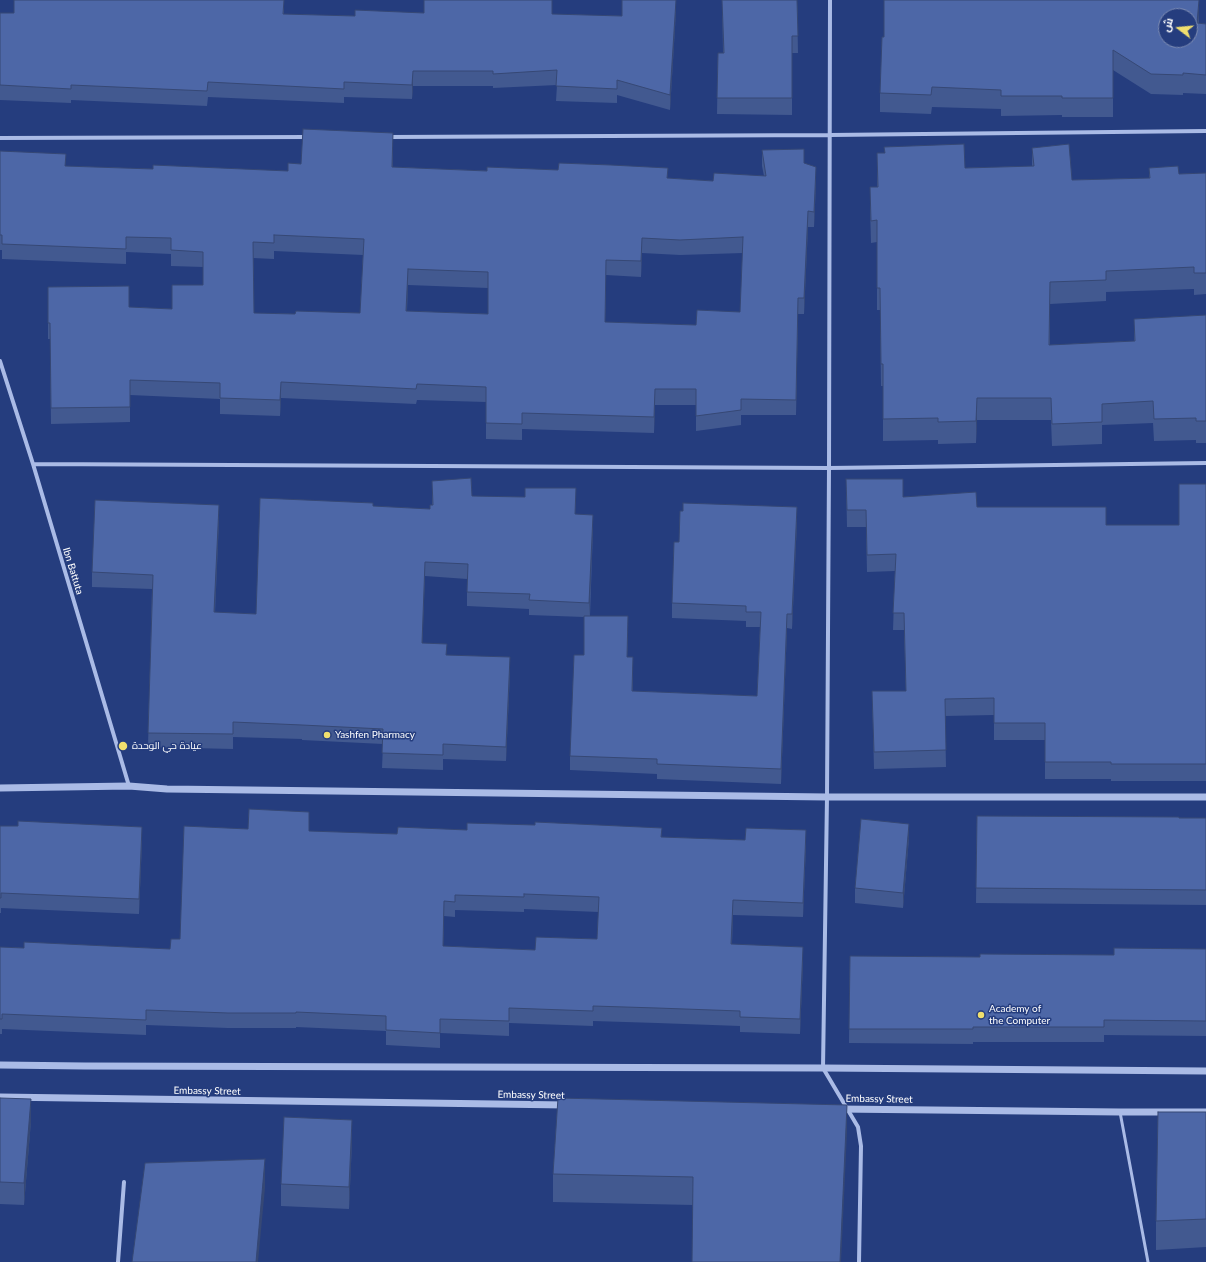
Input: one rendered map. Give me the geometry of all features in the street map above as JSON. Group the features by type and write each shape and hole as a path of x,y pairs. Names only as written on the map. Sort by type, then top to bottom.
{"street":[{"path":"830,0 827,797 823,1068 858,1127 861,1146 859,1262"},
{"path":"383,137 830,135 1206,131"},
{"path":"0,138 311,137"},
{"name":"Ibn Battuta","path":"0,361 33,464 129,786"},
{"path":"33,464 829,468 1206,463"},
{"path":"0,788 129,786 167,789 827,797 1206,797"},
{"path":"0,1065 1206,1071"},
{"name":"Embassy Street","path":"0,1097 574,1105"},
{"name":"Embassy Street","path":"830,1108 1206,1112"},
{"path":"118,1262 124,1182"}],"lane":[{"path":"1120,1112 1148,1262"}],"building":[{"path":"14,0 284,0 283,14 355,16 355,10 424,13 424,0 552,0 552,14 622,16 622,0 676,0 670,95 617,80 617,89 556,86 557,70 493,74 493,71 413,71 412,85 344,82 344,89 208,82 207,91 71,85 71,89 0,85 0,13 14,13"},
{"path":"722,0 797,0 798,36 792,36 792,98 717,98 718,53 724,53"},
{"path":"884,0 1199,0 1198,12 1198,8 1158,8 1158,48 1198,48 1198,23 1206,24 1206,75 1183,73 1183,75 1151,74 1113,50 1113,98 1001,96 1001,90 932,87 931,95 880,93 882,37 884,37"},
{"path":"303,129 393,133 392,167 487,171 487,167 558,170 559,163 611,165 668,168 667,178 713,181 714,173 766,176 762,150 804,149 804,163 816,167 814,212 808,211 804,298 798,298 796,400 741,399 741,410 696,416 696,389 655,389 654,417 522,413 522,424 486,423 486,387 417,384 416,389 281,382 280,400 220,398 220,383 130,380 130,407 51,408 48,287 129,286 129,307 172,309 172,285 203,285 203,252 171,250 171,238 126,237 126,249 2,244 2,235 0,235 0,151 66,154 65,166 153,169 153,165 288,171 288,163 301,164","holes":["274,235 364,239 360,313 296,311 295,314 254,313 253,242 274,243","743,237 740,312 697,310 696,325 605,322 606,260 641,261 642,238 680,240","408,269 488,272 488,314 406,311"]},
{"path":"964,144 965,168 1034,166 1032,148 1069,144 1072,180 1150,178 1149,168 1178,166 1179,174 1206,173 1206,273 1194,273 1194,267 1106,271 1106,280 1050,282 1049,345 1135,341 1134,319 1206,315 1206,421 1196,421 1196,418 1154,419 1153,401 1102,404 1102,422 1052,424 1051,398 977,398 976,421 938,422 938,418 883,419 883,364 881,364 880,288 877,288 877,220 871,221 870,187 878,187 877,153 885,153 884,147"},
{"path":"471,478 472,496 525,497 525,488 576,488 575,514 593,515 589,603 529,600 530,594 467,592 468,564 425,562 422,643 447,644 446,655 510,657 506,747 443,744 443,755 382,753 383,729 233,722 233,734 148,733 153,575 92,572 95,500 219,505 214,612 256,614 260,498 373,503 373,506 430,509 430,505 433,505 432,481"},
{"path":"846,479 903,479 903,497 976,492 977,507 1106,507 1106,525 1179,525 1179,484 1206,484 1206,764 1045,762 1045,723 994,723 994,698 945,699 946,750 874,752 872,691 906,691 904,613 893,613 896,554 867,555 866,510 847,510"},
{"path":"683,503 797,507 792,614 787,614 781,769 657,764 657,759 570,756 574,655 584,655 584,616 628,616 627,657 633,657 632,691 757,696 761,612 746,612 746,606 672,603 674,542 679,542 680,511 683,511"},
{"path":"249,809 309,812 309,831 397,834 398,827 467,830 467,823 535,825 535,822 662,828 661,837 745,840 746,828 806,830 803,903 733,900 731,944 803,947 800,1019 740,1017 740,1011 593,1006 593,1011 509,1008 509,1021 440,1019 440,1033 386,1030 386,1016 296,1012 228,1013 146,1010 146,1020 2,1014 2,1019 0,1019 0,947 24,948 24,942 170,949 171,939 180,939 184,826 248,829","holes":["524,894 599,897 597,939 536,937 535,950 443,946 444,901 455,902 455,895 524,897"]},
{"path":"977,816 1206,818 1206,890 976,888"},
{"path":"861,819 909,824 903,893 855,888"},
{"path":"18,821 142,827 139,899 1,893 0,898 0,826 18,826"},
{"path":"1114,948 1206,949 1206,1021 1104,1020 1104,1027 849,1029 850,956 980,957 980,954 1114,955"},
{"path":"0,1098 31,1099 24,1183 0,1182"},
{"path":"558,1098 847,1105 840,1262 692,1262 693,1177 553,1174"},
{"path":"1158,1112 1206,1112 1206,1219 1156,1221"},
{"path":"284,1117 352,1120 349,1187 281,1184"},
{"path":"265,1159 256,1262 132,1262 145,1163"}],"place":[{"name":"Yashfen Pharmacy","path":"327,735"},
{"name":"عيادة حي الوحدة","path":"123,746"},
{"name":"Academy of the Computer","path":"981,1015"}]}
